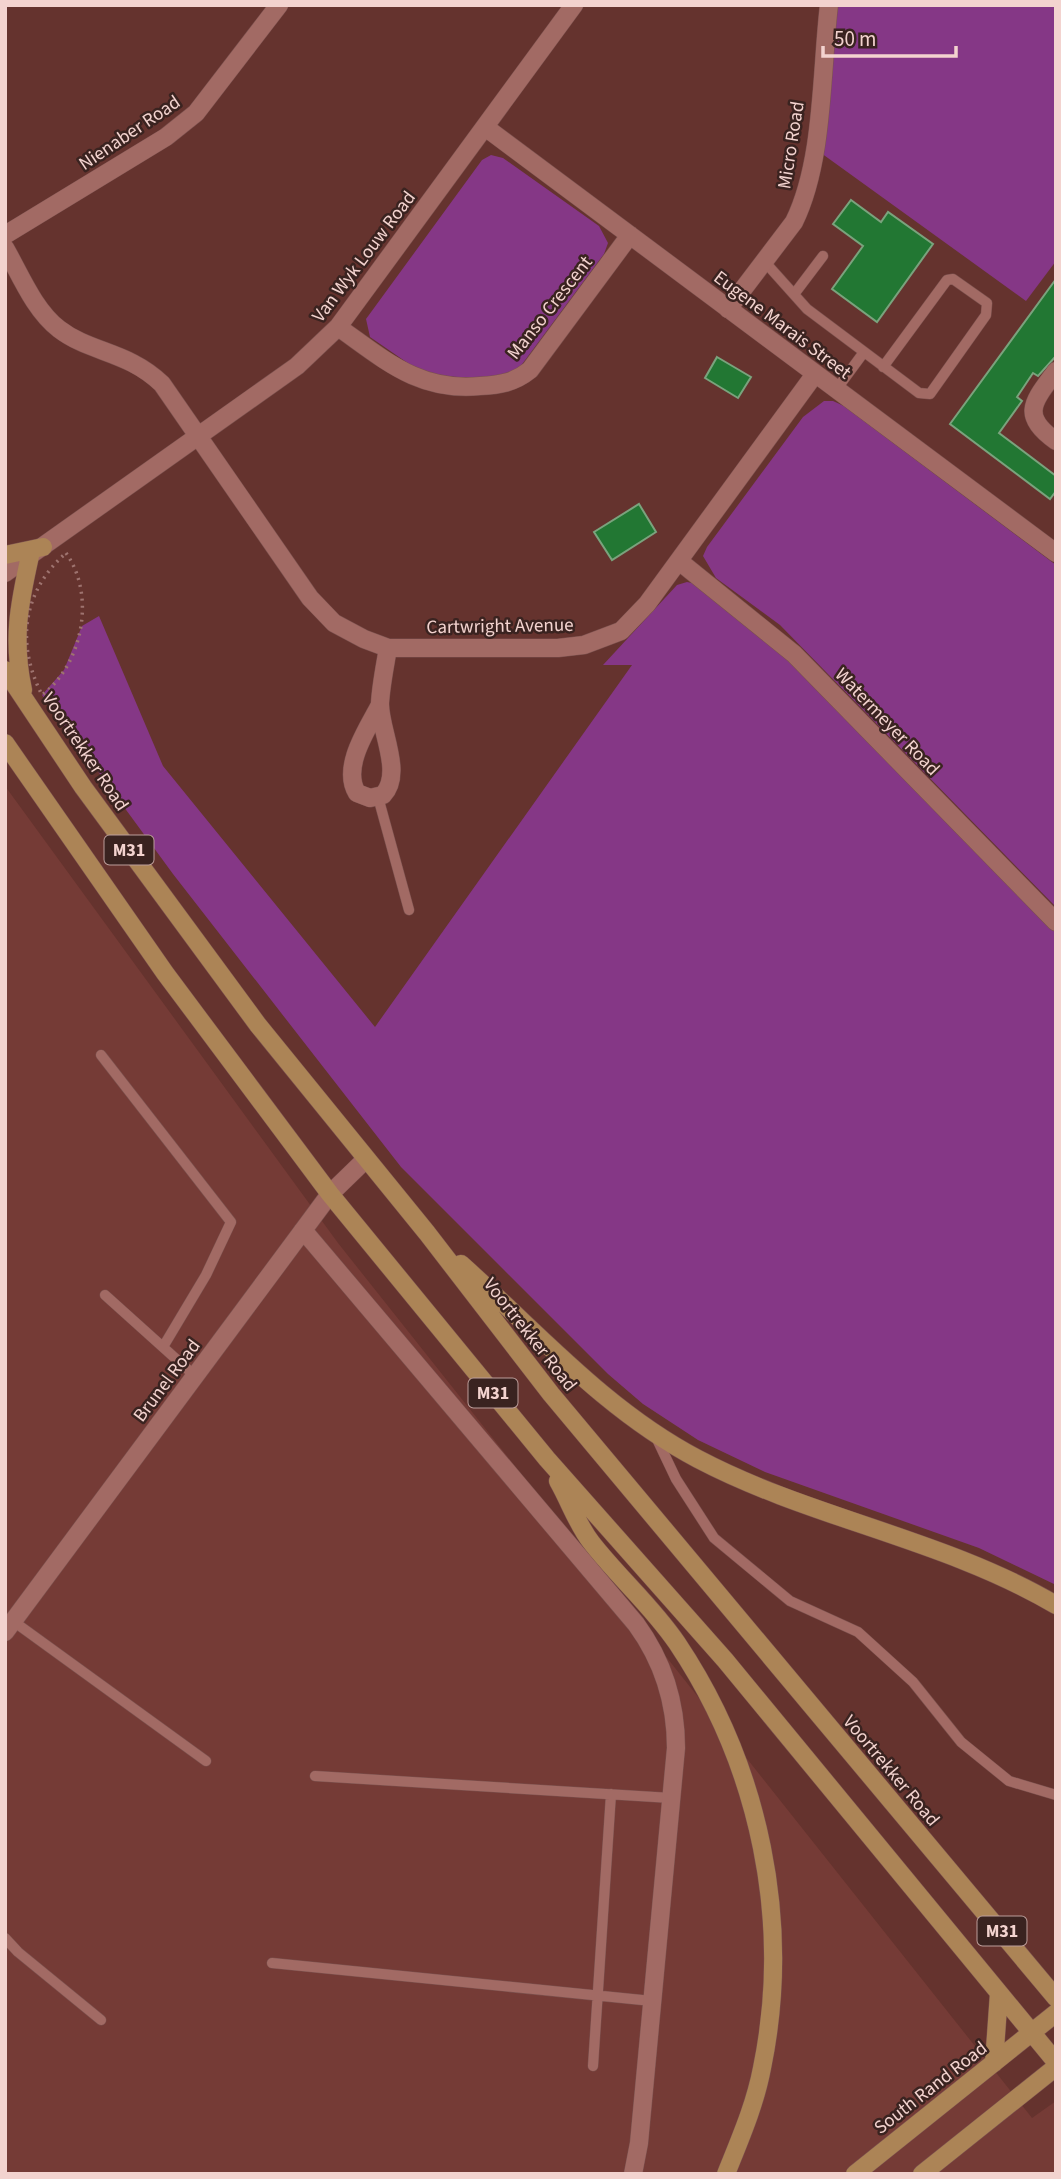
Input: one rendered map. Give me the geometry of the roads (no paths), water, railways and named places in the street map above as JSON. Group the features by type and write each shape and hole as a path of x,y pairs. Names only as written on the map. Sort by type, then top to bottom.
{"main road":[{"path":"5,555 37,551 18,609 16,649 25,699"},
{"name":"Voortrekker Road","path":"5,670 83,787 250,1014 428,1233 559,1404 1056,1998"},
{"name":"M31","path":"5,743 165,973 330,1194 547,1460 725,1660 1032,2032 1056,2065"},
{"path":"428,1233 596,1390 656,1436 700,1460 807,1507 973,1564 1056,1605"},
{"path":"547,1460 589,1540 676,1641 720,1715 760,1827 773,1930 771,2017 749,2115 726,2174"},
{"path":"994,2063 999,1993"},
{"name":"South Rand Road","path":"855,2174 1056,2013"},
{"path":"922,2174 1056,2065"},
{"path":"1031,2087 1056,2089"}],"street":[{"name":"Nienaber Road","path":"5,235 166,137 196,114 279,5"},
{"name":"Van Wyk Louw Road","path":"5,573 298,366 338,327 574,5"},
{"name":"Micro Road","path":"727,309 794,222 806,191 829,5"},
{"name":"Eugene Marais Street","path":"485,127 1056,553"},
{"name":"Manso Crescent","path":"338,327 386,361 429,384 462,388 512,382 530,370 630,235"},
{"name":"Cartwright Avenue","path":"5,248 35,300 58,329 120,355 150,372 162,384 324,614 347,631 387,648 558,648 604,640 634,621 815,374"},
{"path":"1056,371 1035,398 1033,407 1040,429 1056,441"},
{"name":"Watermeyer Road","path":"679,561 794,654 1056,922"},
{"path":"380,705 356,757 352,779 357,793 370,798 379,797 387,791 390,773 380,705 387,648"},
{"name":"Brunel Road","path":"9,1627 330,1194 366,1159"},
{"path":"303,1230 648,1639 664,1675 673,1709 676,1748 639,2143 633,2174"}],"lane":[{"path":"795,293 823,256"},
{"path":"764,261 807,309 883,367 919,393 930,394 986,315 987,303 953,279 947,280 883,367"},
{"path":"836,390 864,352"},
{"path":"379,797 409,911"},
{"path":"101,1055 231,1222 205,1275 163,1347"},
{"path":"105,1295 195,1376"},
{"path":"656,1436 676,1479 714,1538 790,1601 858,1632 913,1682 961,1742 1009,1781 1056,1795"},
{"path":"9,1627 205,1762"},
{"path":"315,1776 671,1798"},
{"path":"593,2066 611,1794"},
{"path":"5,1938 18,1952 100,2020"},
{"path":"272,1963 652,2001"}]}
